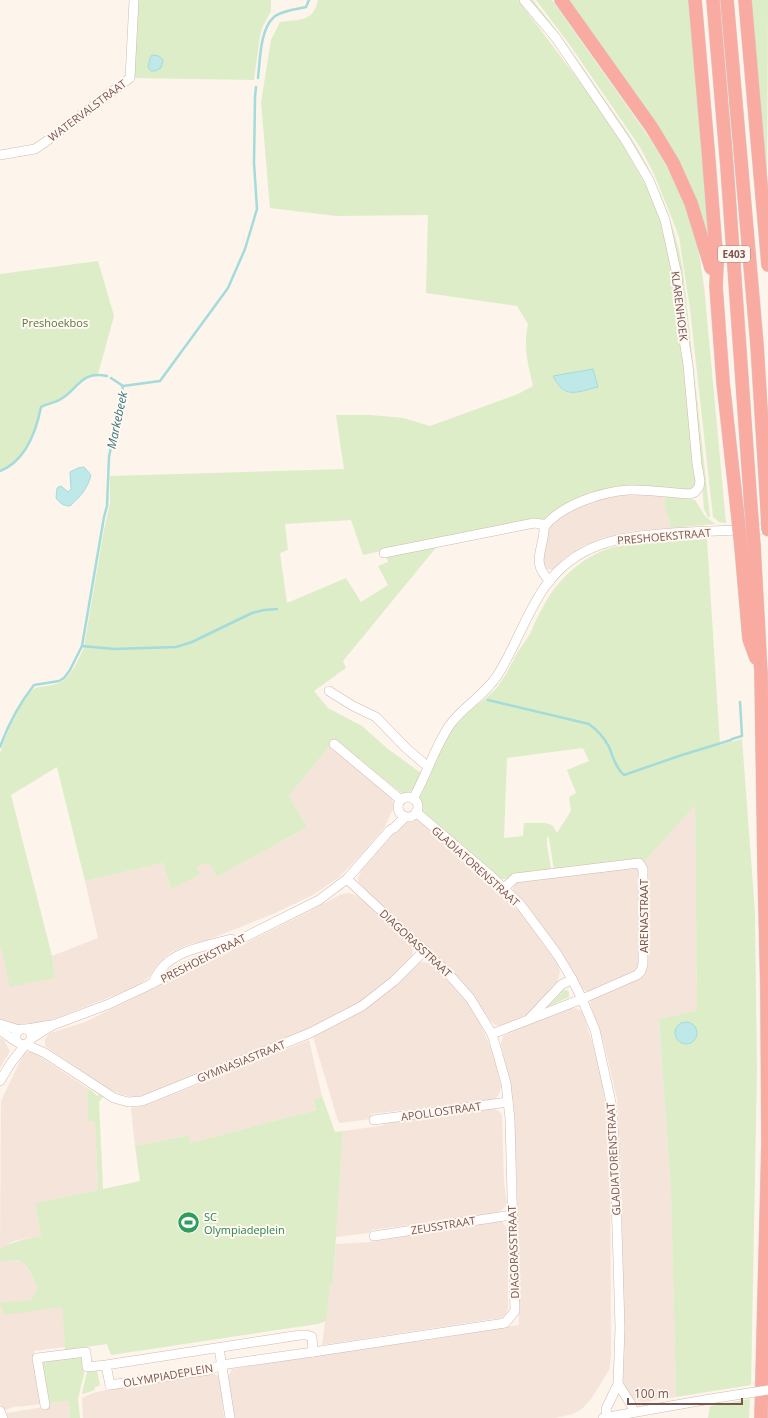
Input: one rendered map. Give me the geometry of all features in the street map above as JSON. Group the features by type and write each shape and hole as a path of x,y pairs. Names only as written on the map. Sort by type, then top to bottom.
{"highway":[{"path":"561,0 652,128 673,163 691,202 704,240 716,286"},
{"path":"695,0 717,264 716,286 724,382 749,639 761,673"},
{"name":"E403","path":"713,0 728,175 754,546 761,673 767,994 768,1144 761,1418"},
{"name":"E403","path":"728,0 756,337 768,529"},
{"path":"745,0 768,265"}],"street":[{"name":"KLARENHOEK","path":"524,0 556,38 626,140 649,180 665,220 677,275 700,481 699,487 695,492 690,494 628,490 600,496 560,512 555,515 544,527"},
{"name":"WATERVALSTRAAT","path":"0,155 35,149 130,78 134,3"},
{"path":"384,553 534,523 542,524 544,527 544,532 538,561 541,570 550,581"},
{"name":"PRESHOEKSTRAAT","path":"413,799 440,741 454,720 486,690 496,678 510,654 535,602 550,581 568,563 584,552 602,544 619,539 699,531 768,529"},
{"path":"329,691 353,706 376,717 406,748 428,767"},
{"path":"334,744 401,800"},
{"path":"407,798 413,799 417,805 416,812 412,816 402,814 398,805 401,800 407,798"},
{"name":"GLADIATORENSTRAAT","path":"416,812 504,888 520,904 557,954 572,979 595,1030 611,1102 614,1137 620,1328 618,1384 606,1409 605,1418"},
{"name":"PRESHOEKSTRAAT","path":"24,1041 53,1025 109,1004 153,983 319,900 347,879 390,830 391,824 402,814"},
{"name":"ARENASTRAAT","path":"504,888 515,878 636,863 642,866 643,957 641,971 637,975 582,999"},
{"name":"DIAGORASSTRAAT","path":"313,1352 504,1323 515,1311 508,1102 506,1084 492,1034 470,998 446,970 347,879"},
{"name":"PRESHOEKSTRAAT","path":"153,983 160,970 172,959 190,950 253,933"},
{"name":"GYMNASIASTRAAT","path":"24,1041 39,1044 45,1053 114,1098 128,1102 142,1101 310,1033 356,1010 394,981 426,950"},
{"path":"528,1020 561,985 572,979"},
{"path":"492,1034 582,999"},
{"name":"PRESHOEKSTRAAT","path":"0,1024 23,1030 45,1025 53,1025"},
{"path":"0,1030 24,1041"},
{"path":"0,1081 24,1041 31,1033 23,1030 16,1033 24,1041"},
{"name":"APOLLOSTRAAT","path":"374,1120 508,1102"},
{"name":"ZEUSSTRAAT","path":"374,1236 512,1215"},
{"name":"OLYMPIADEPLEIN","path":"45,1405 37,1358 86,1352 87,1367 300,1335 312,1337 313,1352 221,1365 209,1370 110,1385 106,1365"},
{"name":"OLYMPIADEPLEIN","path":"218,1348 221,1365"},
{"path":"221,1365 230,1418"},
{"path":"618,1384 632,1406 633,1412"},
{"path":"605,1418 768,1390"},
{"path":"0,1411 3,1418"}],"shaded area":[{"path":"621,492 666,495 664,502 671,528 631,531 600,539 581,547 564,558 553,570 547,569 544,566 542,552 547,528 552,521 585,504"},
{"path":"330,745 392,798 394,803 393,809 384,828 359,857 338,878 313,895 275,913 208,940 187,945 170,953 157,965 149,977 135,987 44,1023 19,1026 0,1020 0,946 55,978 52,956 98,938 85,881 163,863 171,889 200,875 197,867 209,861 217,877 307,827 289,796"},
{"path":"695,804 697,1010 659,1019 671,1189 676,1397 643,1402 635,1400 628,1395 623,1384 624,1345 622,1217 617,1099 604,1044 590,1003 592,998 643,974 646,865 644,862"},
{"path":"417,819 521,913 557,963 560,971 558,980 528,1014 503,1026 495,1025 489,1019 470,991 435,954 359,883 358,878 362,870 401,825 406,821"},
{"path":"636,867 640,871 640,964 636,971 591,991 586,991 582,989 564,956 544,928 513,890 514,883 516,881"},
{"path":"349,893 357,896 408,941 413,950 412,958 378,990 358,1006 311,1029 146,1095 132,1097 110,1090 45,1046 45,1039 50,1033 85,1022 342,894"},
{"path":"420,962 431,963 439,968 464,997 478,1019 496,1063 501,1086 499,1094 495,1099 371,1114 371,1119 340,1123 338,1121 313,1037 357,1014 374,1002"},
{"path":"575,1008 582,1011 593,1045 601,1074 610,1134 611,1356 609,1370 591,1399 582,1409 573,1414 555,1418 235,1418 227,1379 232,1369 519,1325 517,1179 513,1101 501,1044 503,1036 567,1009"},
{"path":"0,1038 4,1040 10,1051 0,1068"},
{"path":"309,1040 322,1096 313,1100 316,1110 190,1143 188,1135 135,1146 131,1108 144,1106"},
{"path":"26,1052 33,1052 87,1088 88,1121 95,1122 98,1190 35,1203 41,1236 14,1241 0,1249 1,1101 22,1057"},
{"path":"492,1108 499,1111 502,1115 504,1182 507,1205 501,1211 491,1214 372,1230 369,1233 336,1237 343,1131 380,1126 395,1121"},
{"path":"501,1221 508,1229 508,1309 505,1316 322,1345 330,1284 333,1284 336,1244 370,1242"},
{"path":"0,1260 3,1262 16,1260 23,1263 30,1272 37,1288 31,1300 1,1304 62,1307 65,1347 34,1351 42,1404 17,1406 5,1410 0,1404"},
{"path":"208,1373 217,1375 220,1379 224,1418 83,1418 82,1398 93,1393"},
{"path":"69,1401 70,1418 8,1418 7,1413 49,1406 49,1403"}],"green space":[{"path":"136,0 271,0 271,11 262,28 260,36 254,80 133,78"},
{"path":"318,0 518,0 607,118 656,203 675,274 696,485 691,489 679,491 623,487 541,520 457,534 363,555 351,520 285,524 288,550 280,553 287,603 346,578 361,602 388,585 378,566 388,562 386,555 439,544 343,661 346,668 314,691 328,708 362,726 388,749 421,773 412,791 406,794 400,792 335,739 289,796 307,827 217,877 209,862 197,867 200,875 171,889 163,863 85,881 57,767 11,795 52,956 55,978 10,987 0,946 0,754 14,718 24,700 35,688 55,684 65,679 75,666 84,647 103,535 110,503 110,476 344,469 336,415 371,415 403,418 430,426 518,394 533,386 526,348 528,324 517,306 426,293 428,215 336,216 270,208 261,102 271,40 280,22 299,20 309,16 313,13"},
{"path":"527,0 533,0 551,23 629,135 646,163 666,208 676,239 683,271 710,517 708,517 704,509 685,324 660,199"},
{"path":"536,0 552,0 651,140 672,176 688,212 698,247 704,286 726,523 719,522 713,517 690,309 679,237 654,174 640,147 567,41"},
{"path":"565,0 689,0 710,251 698,210"},
{"path":"751,0 768,0 767,191"},
{"name":"Preshoekbos","path":"98,261 114,316 98,374 83,379 61,399 41,407 36,426 23,453 17,460 0,471 0,274"},
{"path":"666,495 695,500 705,516 715,524 671,528 664,502"},
{"path":"707,539 720,745 742,739 755,912 757,1070 751,1385 676,1397 671,1190 659,1019 697,1010 695,805 644,862 642,860 554,870 549,838 547,836 551,869 501,879 424,813 418,800 444,741 455,724 498,686 518,651 530,634 539,613 549,596 565,577 585,560 607,549 640,543","holes":["583,748 589,761 567,770 576,793 569,797 571,811 557,833 552,825 545,823 524,823 523,836 504,838 507,758"]},
{"path":"564,990 569,992 569,997 547,1007"},
{"name":"SC Olympiadeplein","path":"87,1088 97,1096 101,1094 103,1097 99,1102 103,1189 140,1181 135,1146 189,1135 190,1143 316,1110 313,1100 322,1096 335,1132 343,1131 333,1284 330,1284 326,1321 318,1324 111,1355 107,1344 65,1350 62,1307 4,1315 0,1303 31,1300 37,1288 30,1271 24,1264 16,1260 3,1262 0,1260 0,1249 15,1242 41,1236 35,1203 98,1190 95,1122 88,1121"},
{"path":"79,1356 82,1359 84,1374 78,1399 80,1418 70,1418 69,1401 49,1403 41,1366 44,1360"},
{"path":"97,1371 100,1385 94,1388 95,1390 83,1394 87,1372"},
{"path":"750,1399 749,1418 708,1418 710,1406"}],"water":[{"path":"152,55 159,56 163,60 161,68 155,71 151,71 148,67"},
{"path":"593,369 598,387 577,392 562,389 557,384 553,376"},
{"path":"84,467 91,475 86,488 70,506 62,504 56,498 57,488 61,486 68,492 71,489 70,472"},
{"path":"686,1022 694,1025 697,1033 694,1041 686,1044 678,1041 675,1033 678,1025"}],"waterway":[{"name":"Markebeek","path":"258,78 261,46 265,30 269,23 279,14 306,7 309,0"},
{"name":"Markebeek","path":"0,747 14,715 34,685 59,681 64,678 70,670 82,646 107,506 109,457 123,386 160,381 228,288 245,249 257,209 254,163 256,87"},
{"path":"0,471 17,460 23,453 33,436 41,407 61,399 86,378 99,375 107,376"},
{"path":"111,378 123,386"},
{"path":"82,646 114,649 176,647 192,642 252,613 277,609"},
{"path":"488,700 589,724 604,739 616,765 624,775 731,740"},
{"path":"732,739 742,736 740,702"}],"place":[{"name":"SC Olympiadeplein","path":"188,1222"}]}
